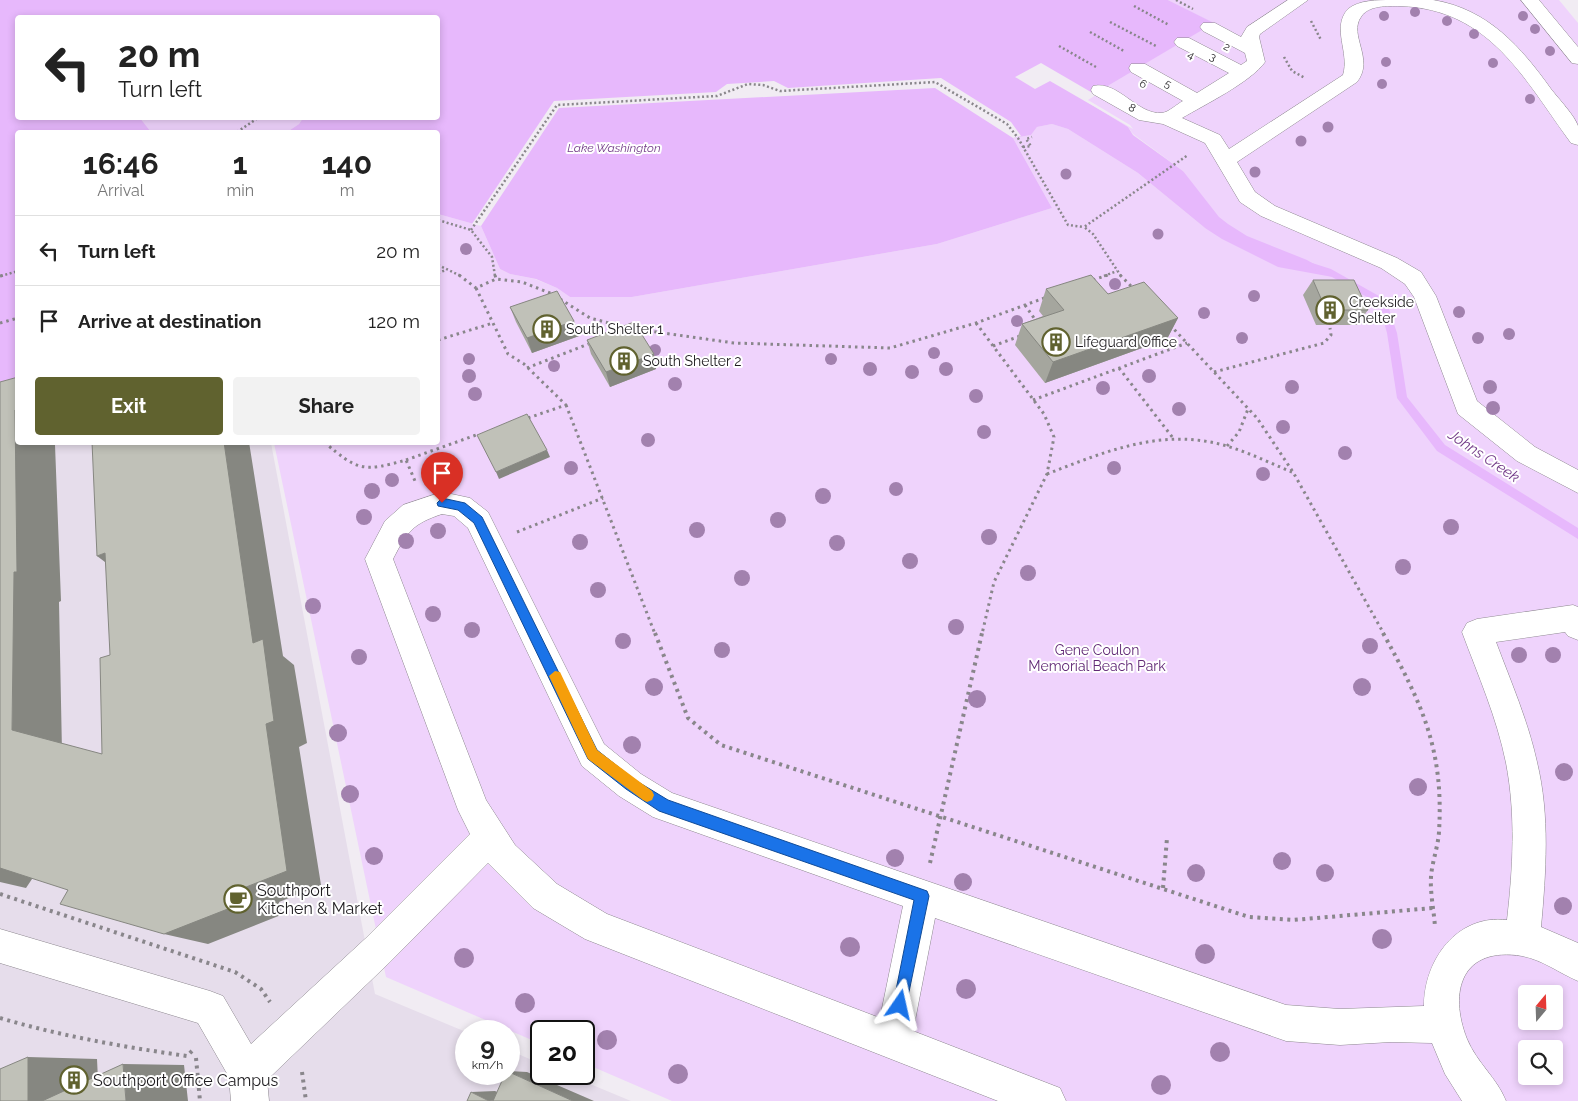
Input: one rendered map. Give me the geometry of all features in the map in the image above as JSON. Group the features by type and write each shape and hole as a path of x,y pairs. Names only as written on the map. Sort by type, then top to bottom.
{"lane":[{"path":"1167,119 1246,66 1250,37 1253,30 1299,0"},
{"path":"1465,0 1502,21 1519,35 1578,111"},
{"path":"1530,0 1578,59"},
{"path":"1225,160 1343,85 1353,75 1356,62 1349,31 1350,17 1358,9 1377,2 1403,1 1427,4 1483,25 1504,41 1578,139"},
{"name":"4","path":"1183,37 1246,66"},
{"name":"2","path":"1183,37 1246,66"},
{"name":"6","path":"1131,66 1192,104"},
{"name":"8","path":"1103,82 1146,116 1167,119 1213,139"},
{"path":"1213,139 1247,197 1268,211 1389,263 1413,278 1425,296 1467,407 1526,454 1578,482"},
{"path":"1046,1101 597,927 545,896 503,857 474,810 379,559 395,529 412,513 442,503 461,506 478,520 593,755 630,785 664,806 1286,1023 1340,1027 1392,1024 1445,1025"},
{"path":"1522,937 1530,863 1525,780 1508,716 1477,632 1573,618 1578,627"},
{"path":"0,946 210,1009 249,1087 378,950 491,837"},
{"path":"893,1042 922,896"},
{"path":"1487,1101 1476,1089 1456,1058 1445,1025 1442,1008 1444,980 1455,959 1472,944 1496,936 1522,937 1549,946 1578,963"}],"path":[{"path":"1299,0 1325,47"},
{"path":"1134,6 1183,37"},
{"path":"1110,22 1183,37"},
{"path":"1090,32 1131,66"},
{"path":"1059,46 1103,82"},
{"path":"1300,85 1308,80"},
{"path":"472,230 557,105 717,96 734,86 742,85 766,84 780,91 935,82 1007,124 1024,147 1068,225 1084,227 1093,234 1117,271 1138,293"},
{"path":"240,130 255,120"},
{"path":"1024,147 1031,146 1026,139 1032,137"},
{"path":"1084,227 1178,161 1213,139"},
{"path":"440,221 472,230 492,256 496,278"},
{"path":"440,266 460,275 476,288 508,354 524,364 566,405 688,718 702,732 721,745 1250,917 1285,919 1433,908"},
{"path":"440,272 446,270"},
{"path":"1089,282 1117,271"},
{"path":"0,276 15,272"},
{"path":"476,288 496,278 522,282 550,291 590,318 630,328 734,343 890,348 976,323 1052,295"},
{"path":"1025,305 1041,328"},
{"path":"0,323 15,319"},
{"path":"1166,321 1257,418 1293,472 1412,686 1431,734 1438,769 1439,824 1431,878 1435,928"},
{"path":"440,339 493,323"},
{"path":"922,896 994,582 1047,474 1054,438 1044,414 976,323"},
{"path":"622,332 630,328"},
{"path":"1214,372 1324,343 1331,335 1330,328"},
{"path":"993,346 1025,334"},
{"path":"527,368 596,342"},
{"path":"1033,400 1187,343"},
{"path":"1118,368 1174,439"},
{"path":"519,421 566,405"},
{"path":"1227,446 1239,432 1248,409"},
{"path":"328,445 348,462 374,469 481,434"},
{"path":"1047,474 1142,441 1174,439 1200,440 1227,446 1293,472"},
{"path":"406,460 426,508"},
{"path":"490,542 603,498"},
{"path":"1163,888 1167,838"},
{"path":"0,1018 42,1031 130,1048 187,1056 195,1048 200,1101"}],"shaded area":[{"path":"0,392 15,434 15,445 271,445 375,994 455,1027 455,1085 520,1085 520,1055 530,1059 530,1085 592,1085 631,1101 0,1101"}],"green space":[{"name":"Gene Coulon Memorial Beach Park","path":"1168,0 1559,0 1578,23 1578,1101 672,1101 595,1068 595,1020 530,1020 530,1039 520,1035 520,1020 485,1020 386,977 274,445 440,445 440,215 481,226 500,269 510,274 535,279 557,288 570,297 632,297 937,244 1052,208 1013,138 1031,135 1037,127 1052,124 1068,129 1138,173 1205,228 1183,171 1133,134 1128,127 1084,100 1213,23"},
{"path":"142,120 302,120 290,130 149,130"}],"water":[{"name":"Lake Washington","path":"0,0 1168,0 1214,23 1084,100 1128,127 1133,135 1183,171 1219,217 1228,224 1247,236 1307,260 1338,278 1278,267 1222,239 1205,228 1138,173 1068,129 1052,124 1037,127 1031,135 1013,138 1052,208 937,244 632,297 570,297 557,288 536,279 510,274 500,269 481,226 440,215 440,130 290,130 302,120 440,120 440,15 15,15 15,120 142,120 149,130 15,130 15,378 0,383"}],"pier":[{"path":"1041,63 1096,95 1088,100 1130,125 1133,129 1050,81 1035,89 1015,77"},
{"path":"941,78 1011,122 1021,136 1013,138 935,88 559,108 481,226 472,224 554,101 716,92 727,84 774,81 788,88"}],"building":[{"path":"1091,275 1108,294 1144,282 1178,318 1053,362 1022,324 1064,310 1046,289"},
{"path":"1313,280 1354,280 1368,310 1326,310"},
{"path":"557,291 574,321 527,338 510,307"},
{"path":"634,322 654,354 606,372 587,340"},
{"path":"15,378 17,572 14,572 12,730 102,754 100,658 110,655 105,553 97,556 92,445 224,445 253,643 263,639 274,721 266,724 287,871 241,889 243,903 164,934 60,904 68,890 0,868 0,382"},
{"path":"527,414 547,450 496,472 477,435"},
{"path":"28,1057 28,1101 0,1101 0,1069"},
{"path":"123,1064 126,1101 42,1101"},
{"path":"520,1077 530,1082 530,1085 538,1085 573,1101 493,1101 500,1085 520,1085"},
{"path":"471,1092 489,1101 467,1101"}],"waterway":[{"name":"Johns Creek","path":"1309,265 1328,271 1383,302 1392,333 1402,398 1441,448 1578,534"}],"slow traffic":[{"path":"555,676 593,755 630,785 647,795"}],"place":[{"name":"Creekside Shelter","path":"1330,310"},
{"name":"South Shelter 1","path":"547,329"},
{"name":"Lifeguard Office","path":"1056,342"},
{"name":"South Shelter 2","path":"624,361"},
{"name":"Southport Kitchen & Market","path":"238,899"},
{"name":"Southport Office Campus","path":"74,1080"}],"route":[{"path":"442,503 461,506 478,520 593,755 630,785 664,806 922,896 900,1005"}]}
